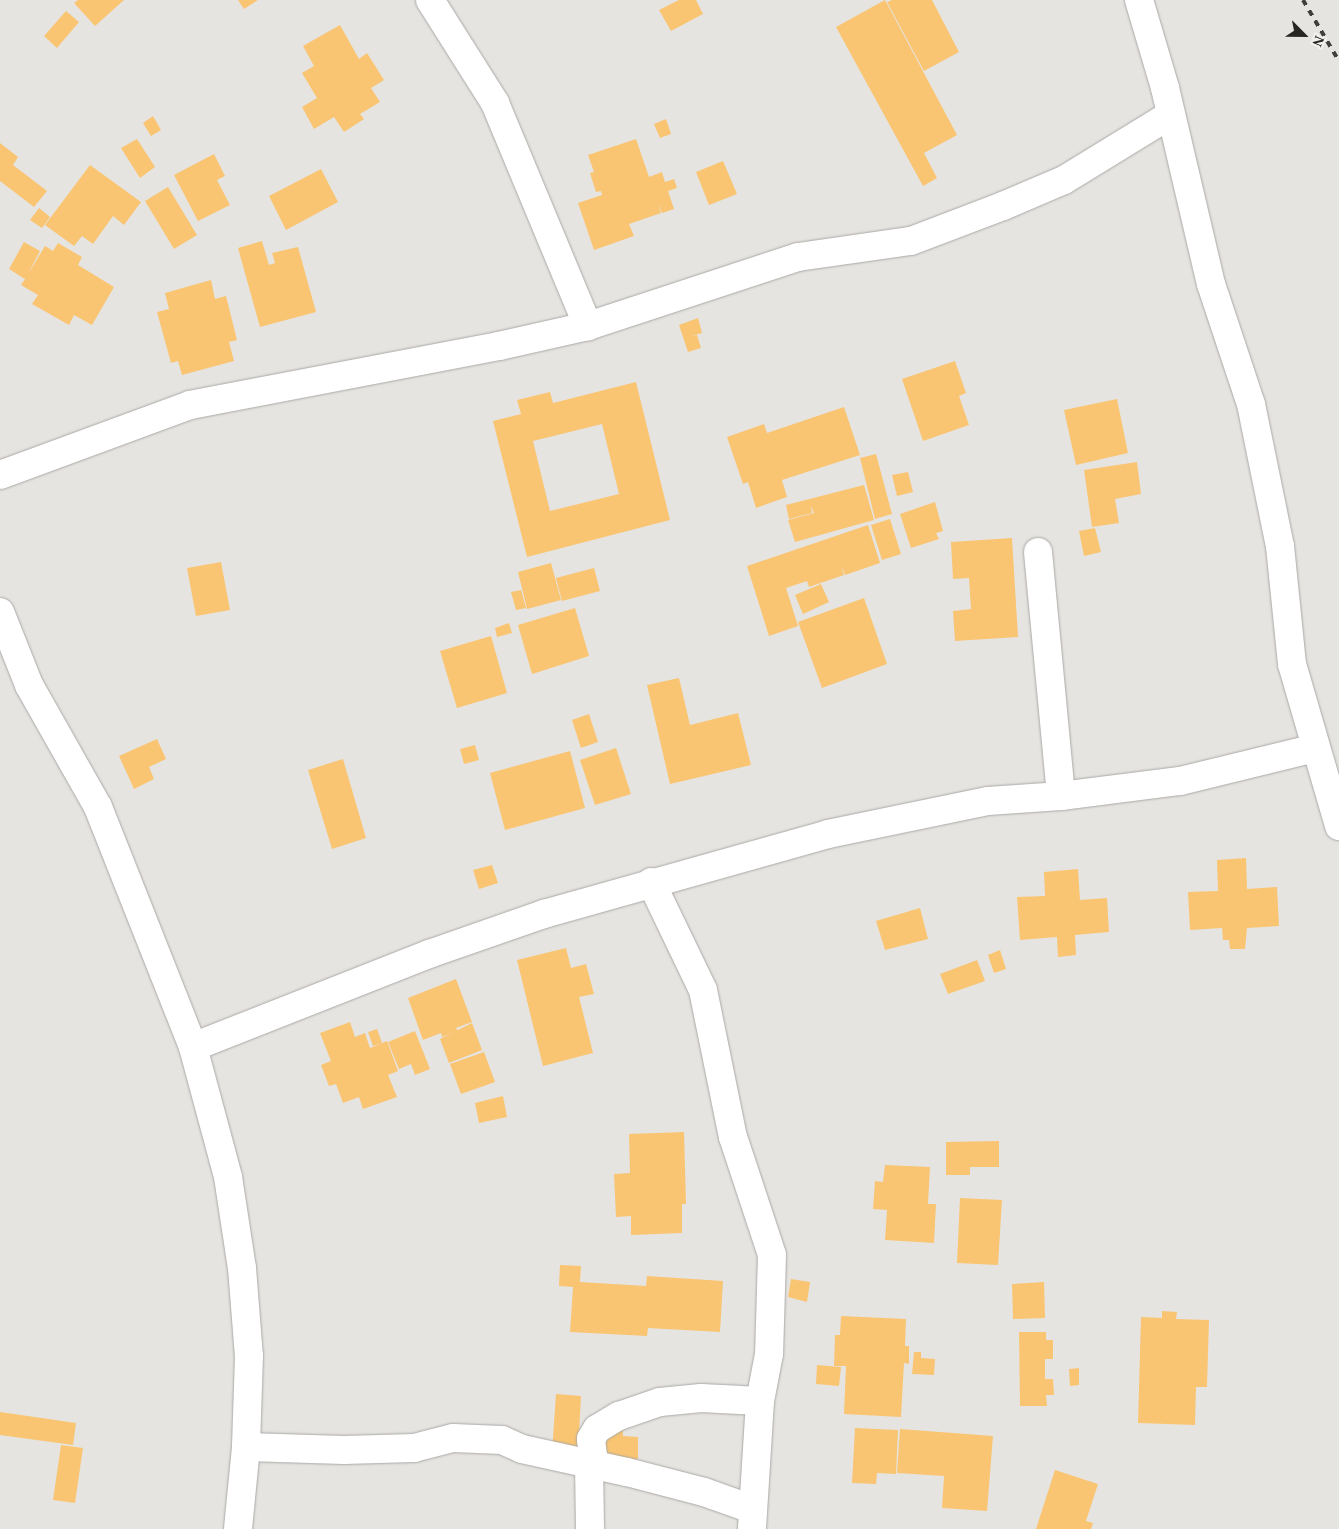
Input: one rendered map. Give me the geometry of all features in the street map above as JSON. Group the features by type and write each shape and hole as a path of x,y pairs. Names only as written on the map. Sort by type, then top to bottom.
{"street":[{"path":"430,0 495,104 530,182 588,326"},
{"path":"1139,0 1165,88 1211,284 1251,404 1280,546 1292,664 1339,826"},
{"path":"0,476 190,405 499,346 588,326 798,257 911,241 1003,206 1064,180 1170,114"},
{"path":"1038,552 1061,796"},
{"path":"0,612 29,685 98,806 193,1047 228,1177 242,1268 249,1356 246,1446 238,1529"},
{"path":"193,1047 429,954 544,914 651,882 828,834 988,801 1061,796 1180,781 1315,748"},
{"path":"246,1446 327,1450 414,1448 453,1438 502,1440 522,1449 627,1472 704,1492 752,1519 760,1401 768,1354 772,1255 733,1137 702,990 651,882"},
{"path":"590,1529 589,1465 593,1456 592,1439 597,1429 619,1416 668,1401 701,1398 760,1401"}],"building":[{"path":"78,0 124,0 95,26 74,3"},
{"path":"238,0 258,0 244,9"},
{"path":"679,0 696,0 703,14 671,31 659,10"},
{"path":"885,0 957,135 924,153 937,178 923,186 836,27"},
{"path":"892,0 932,0 959,52 924,71 887,2"},
{"path":"66,11 79,22 57,48 44,36"},
{"path":"340,25 359,59 367,53 384,80 371,88 380,102 360,114 364,119 344,132 334,117 314,129 302,107 317,98 302,73 314,66 303,46"},
{"path":"153,116 161,130 151,136 143,123"},
{"path":"666,119 671,134 660,138 654,124"},
{"path":"137,139 155,167 140,178 121,148"},
{"path":"636,139 649,177 662,172 665,182 674,179 677,188 668,191 674,209 662,213 658,204 661,213 629,224 634,236 594,250 578,203 602,195 601,191 596,192 590,173 594,172 588,155"},
{"path":"0,143 18,157 13,165 47,191 34,207 0,181"},
{"path":"214,154 225,176 217,180 230,205 198,221 174,175"},
{"path":"723,161 737,194 709,205 696,172"},
{"path":"90,165 141,202 124,225 113,216 93,244 82,236 74,246 45,225"},
{"path":"321,169 338,202 286,230 269,196"},
{"path":"168,187 197,235 174,249 145,201"},
{"path":"39,208 50,217 42,228 30,220"},
{"path":"262,241 269,265 275,263 272,253 298,247 316,312 260,327 238,248"},
{"path":"24,242 40,251 28,274 45,246 53,251 58,243 82,257 78,265 114,287 92,325 74,315 69,325 32,304 38,295 21,285 25,279 9,269"},
{"path":"211,280 215,299 226,296 237,340 229,342 234,361 182,375 178,361 171,363 157,312 169,309 165,293"},
{"path":"698,318 702,333 689,337 697,335 701,348 688,352 679,325"},
{"path":"955,361 966,393 959,396 969,425 923,441 902,379"},
{"path":"636,382 670,520 527,557 493,421 521,414 517,400 550,392 553,403","holes":["602,424 619,494 550,511 533,441"]},
{"path":"1117,399 1128,453 1076,465 1064,410"},
{"path":"844,407 860,455 782,480 787,497 756,508 748,482 743,484 727,437 764,424 767,433"},
{"path":"876,454 892,514 875,519 860,458"},
{"path":"1137,462 1141,494 1115,499 1119,523 1092,527 1084,470"},
{"path":"908,472 913,492 897,496 892,475"},
{"path":"864,485 874,520 795,542 788,520 814,513 811,506 812,513 789,519 786,505"},
{"path":"935,502 943,531 936,533 939,539 911,548 900,514"},
{"path":"890,519 901,554 882,560 871,525"},
{"path":"868,525 880,563 845,575 841,565 844,575 809,587 807,581 786,588 798,626 769,636 747,566"},
{"path":"1095,528 1101,552 1084,556 1079,531"},
{"path":"1012,538 1018,637 955,641 953,611 971,609 969,578 953,579 951,542"},
{"path":"221,562 230,610 196,616 187,568"},
{"path":"551,563 561,600 527,609 518,572"},
{"path":"594,568 600,591 562,601 556,578"},
{"path":"821,584 829,602 803,614 795,595"},
{"path":"521,590 526,608 516,610 511,592"},
{"path":"864,598 887,664 822,688 798,622"},
{"path":"575,608 589,656 532,674 518,625"},
{"path":"509,623 512,633 497,637 495,628"},
{"path":"491,636 507,693 457,708 440,651"},
{"path":"679,678 690,725 738,713 751,765 670,784 647,685"},
{"path":"589,714 598,742 581,748 572,720"},
{"path":"157,739 166,759 149,767 154,779 134,789 119,756"},
{"path":"475,745 479,760 464,764 460,749"},
{"path":"616,748 631,794 595,805 580,760"},
{"path":"570,751 585,808 505,830 490,773"},
{"path":"343,759 366,838 332,849 308,770"},
{"path":"1246,858 1247,889 1277,887 1279,926 1247,928 1245,949 1230,949 1229,940 1223,940 1222,928 1190,930 1188,892 1218,891 1217,860"},
{"path":"492,865 498,883 479,889 473,870"},
{"path":"1078,869 1080,900 1107,898 1109,932 1075,935 1076,955 1058,957 1057,937 1020,940 1017,897 1045,896 1044,872"},
{"path":"920,908 928,939 885,950 876,921"},
{"path":"566,948 571,968 586,964 594,994 579,997 593,1053 543,1066 517,960"},
{"path":"1000,950 1006,969 994,973 988,955"},
{"path":"977,960 985,981 948,994 940,974"},
{"path":"456,979 472,1022 456,1028 458,1031 442,1037 441,1033 423,1040 408,998"},
{"path":"350,1022 355,1037 365,1033 370,1048 387,1041 398,1071 388,1075 397,1097 363,1109 359,1097 343,1103 336,1084 329,1086 321,1065 331,1061 320,1033"},
{"path":"472,1023 482,1050 449,1063 440,1039"},
{"path":"377,1029 382,1043 373,1046 368,1032"},
{"path":"415,1031 430,1069 415,1075 411,1064 399,1069 388,1042"},
{"path":"484,1052 495,1082 461,1094 450,1064"},
{"path":"503,1096 507,1117 479,1123 475,1103"},
{"path":"684,1132 686,1204 682,1204 682,1233 631,1235 631,1216 616,1217 614,1174 630,1173 629,1134"},
{"path":"999,1141 999,1167 970,1167 970,1175 946,1175 946,1142"},
{"path":"885,1165 930,1167 928,1204 936,1204 934,1243 885,1240 887,1210 873,1209 875,1181 883,1182"},
{"path":"960,1198 1002,1200 998,1265 957,1263"},
{"path":"560,1265 581,1266 580,1282 646,1286 647,1276 723,1281 720,1332 648,1328 647,1336 570,1332 573,1287 559,1286"},
{"path":"791,1279 810,1282 807,1302 788,1297"},
{"path":"1044,1282 1045,1318 1013,1319 1012,1284"},
{"path":"1162,1311 1177,1312 1176,1319 1209,1320 1207,1387 1196,1387 1195,1425 1138,1423 1141,1317 1162,1318"},
{"path":"841,1316 906,1319 905,1346 909,1346 909,1364 904,1363 901,1417 844,1414 846,1366 834,1366 835,1335 840,1335"},
{"path":"1019,1332 1046,1332 1046,1340 1053,1340 1053,1359 1045,1359 1045,1379 1053,1379 1054,1395 1046,1395 1047,1406 1020,1406"},
{"path":"914,1352 921,1352 921,1358 935,1359 934,1375 912,1374"},
{"path":"817,1365 841,1367 839,1386 816,1384"},
{"path":"1079,1368 1079,1385 1070,1386 1069,1369"},
{"path":"556,1394 581,1396 578,1453 552,1452"},
{"path":"0,1412 76,1423 73,1445 0,1435"},
{"path":"855,1428 898,1430 896,1474 877,1473 876,1484 852,1483"},
{"path":"900,1429 993,1436 987,1511 942,1508 944,1476 897,1473"},
{"path":"600,1430 623,1430 623,1436 638,1437 638,1459 602,1459"},
{"path":"61,1445 83,1448 75,1503 53,1500"},
{"path":"1055,1470 1098,1484 1086,1521 1093,1523 1091,1529 1036,1529"}],"railway":[{"path":"1303,0 1339,61"}]}
